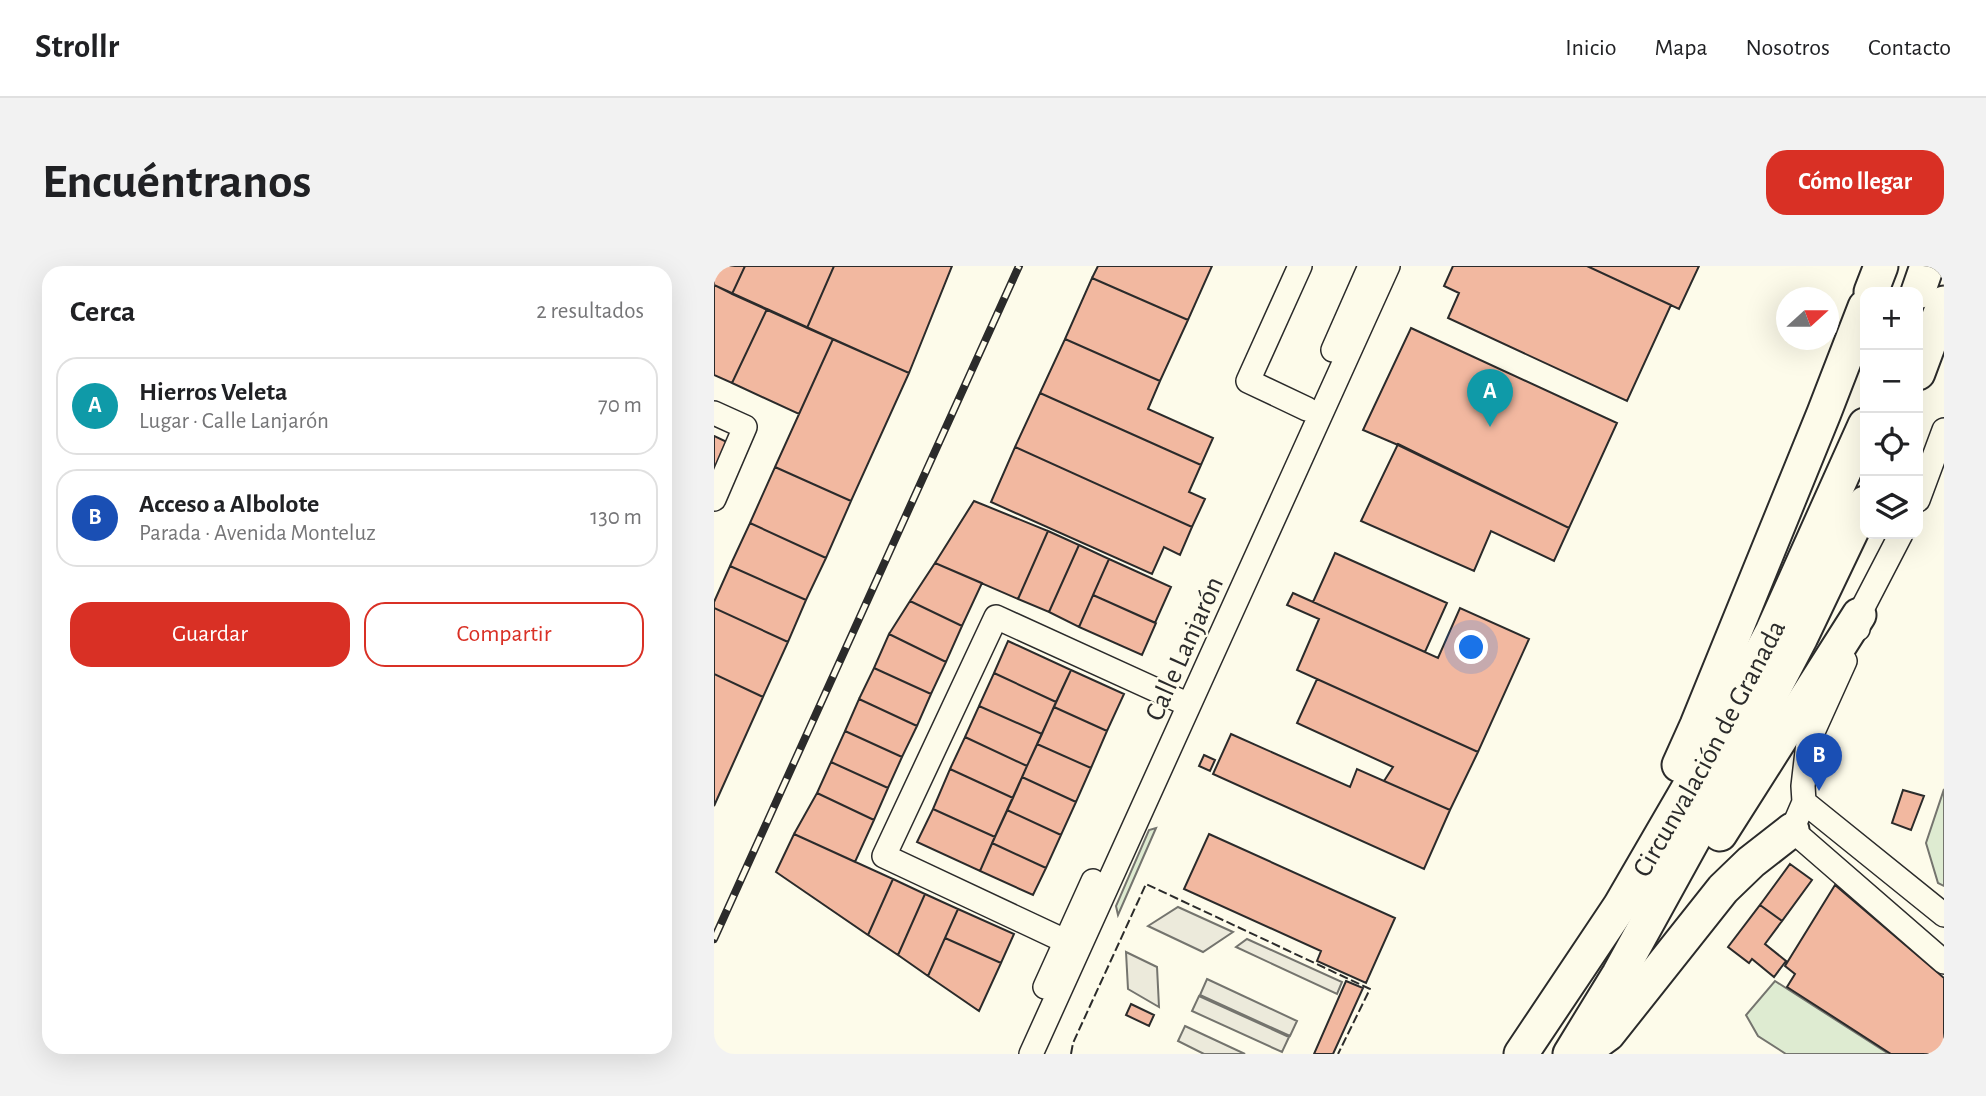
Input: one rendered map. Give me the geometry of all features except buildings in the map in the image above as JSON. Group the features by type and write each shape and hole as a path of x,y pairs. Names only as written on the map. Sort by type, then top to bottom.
{"highway":[{"path":"1873,287 1881,266"},
{"path":"1920,287 1927,266"},
{"path":"1923,360 1944,303"},
{"path":"1620,906 1628,864 1661,805 1697,724 1860,320"},
{"name":"Circunvalación de Granada","path":"1521,1054 1620,906 1699,770 1765,644 1860,436"},
{"name":"Circunvalación de Granada","path":"1570,1054 1619,974 1732,769 1801,636 1860,513"},
{"path":"1619,974 1650,946 1859,615"},
{"path":"1581,1054 1608,1034 1723,889 1798,816"}],"street":[{"path":"1300,266 1248,381 1307,409"},
{"name":"Calle Lanjarón","path":"1031,1054 1370,266"},
{"name":"Calle Lanjarón","path":"1016,1054 1065,942 1183,702 1388,266"},
{"path":"714,413 745,427 714,499"},
{"path":"1923,487 1944,430"},
{"path":"1798,816 1808,743 1858,635 1859,615 1898,539"},
{"name":"Calle Lanjarón","path":"1065,942 884,856 996,617 1183,702"},
{"path":"1798,816 1944,915"},
{"path":"1798,816 1944,962"}],"green space":[{"path":"1944,789 1944,886 1938,883 1926,843"},
{"path":"1156,828 1118,915 1116,906 1149,830"},
{"path":"1775,981 1889,1054 1786,1054 1758,1036 1746,1015"}],"shaded area":[{"path":"1178,907 1233,932 1203,952 1148,926"},
{"path":"1247,939 1342,982 1337,994 1236,947"},
{"path":"1126,952 1157,967 1159,1007 1128,989"},
{"path":"1207,979 1297,1021 1290,1036 1200,995"},
{"path":"1199,996 1289,1037 1282,1052 1192,1011"},
{"path":"1185,1026 1245,1054 1204,1054 1178,1041"}],"railway":[{"path":"714,939 1019,266"}],"fence":[{"path":"1071,1054 1073,1043 1146,884 1370,989 1338,1054"}],"place":[{"name":"Hierros Veleta","path":"1490,427"},
{"name":"Acceso a Albolote","path":"1819,791"}]}
